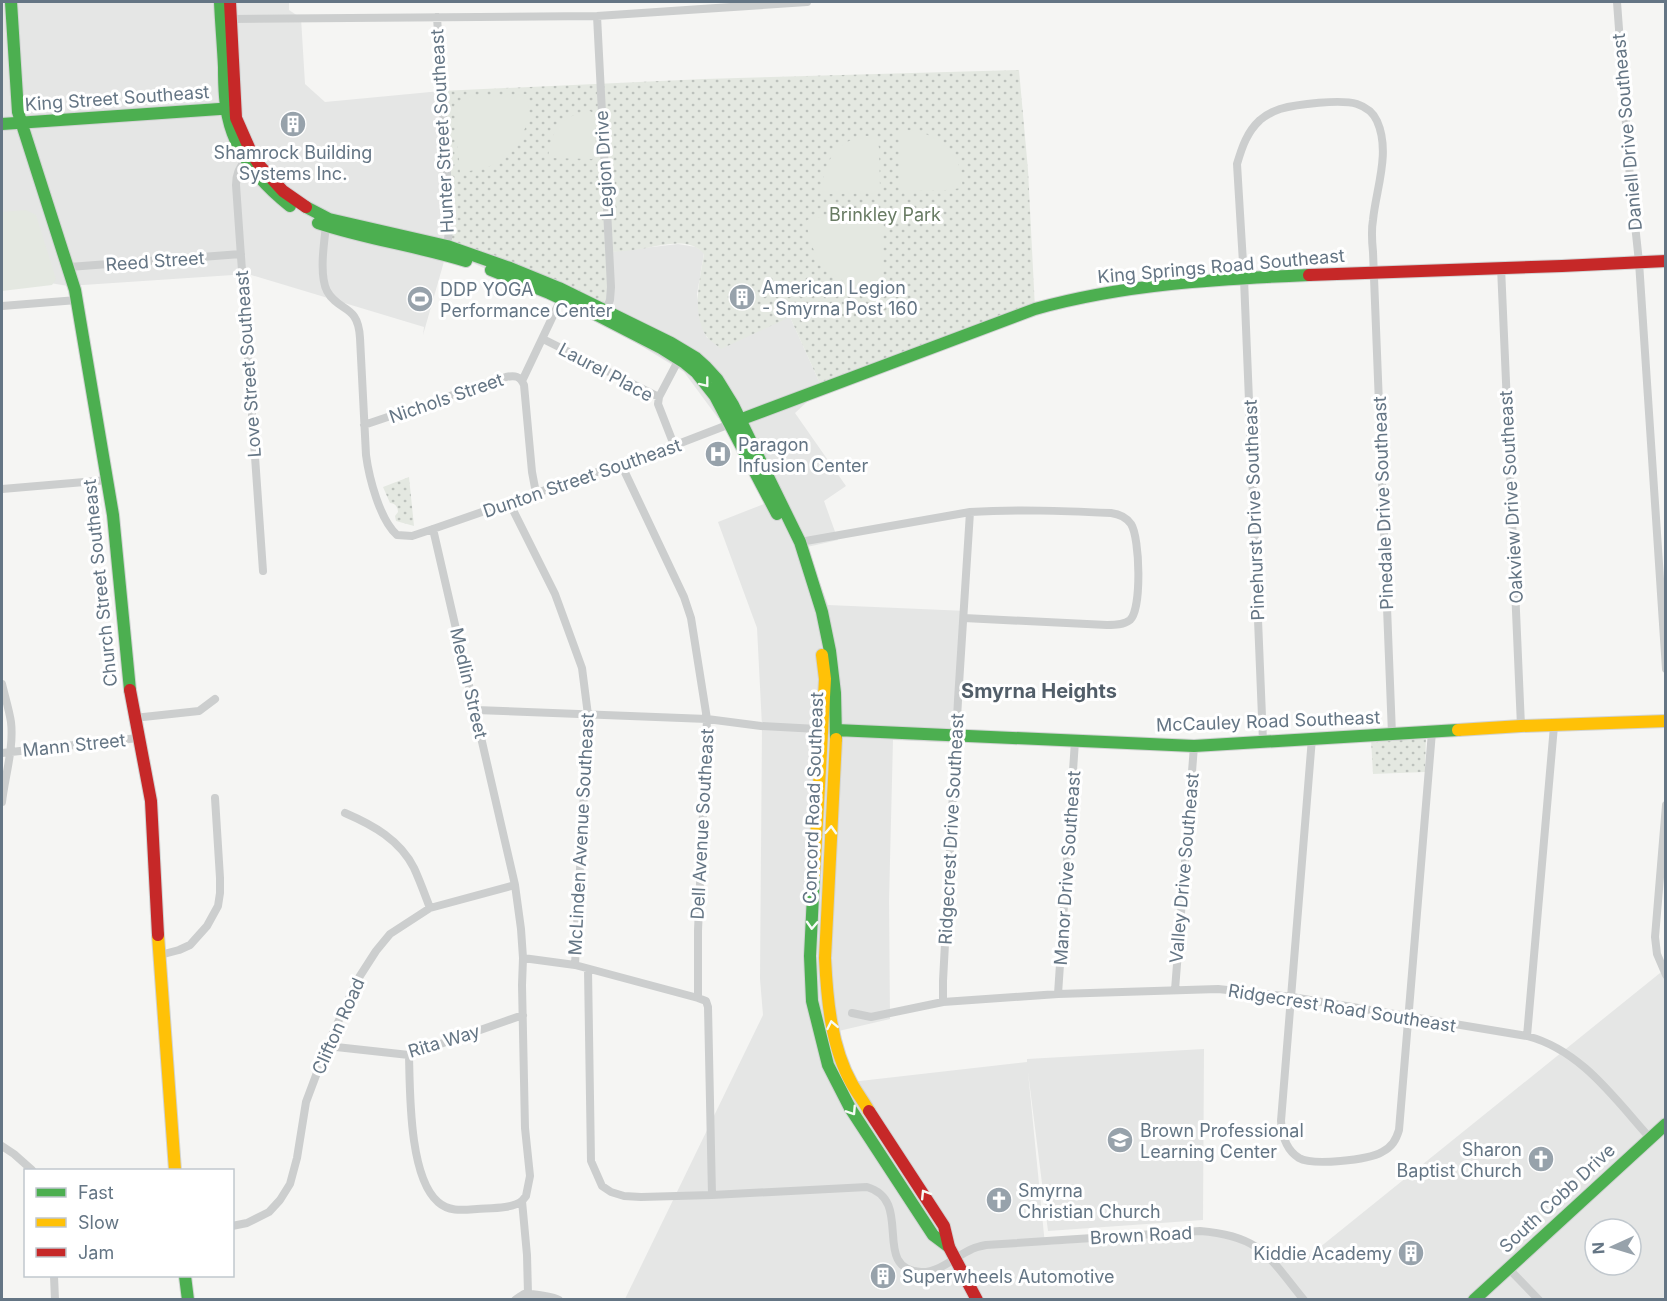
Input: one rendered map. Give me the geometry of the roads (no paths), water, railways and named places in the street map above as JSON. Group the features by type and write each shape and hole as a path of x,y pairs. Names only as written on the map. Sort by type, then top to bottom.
{"main road":[{"name":"Church Street Southeast","path":"11,2 18,112 69,267 77,300 108,480 117,548 128,675 134,718 151,801 175,1169"},
{"path":"220,2 230,108"},
{"path":"230,2 230,108"},
{"name":"King Street Southeast","path":"2,124 230,108"},
{"name":"Concord Road Southeast","path":"230,108 234,138 245,160 274,194 304,215 326,226 467,261 524,282 561,299 638,336 679,359 696,372 735,422 800,542 816,589 826,629 833,676 836,730 825,958 827,994 837,1046 851,1083 944,1226 954,1259 977,1299"},
{"name":"Concord Road Southeast","path":"230,108 253,158 268,177 299,203 329,219 447,246 534,277 671,343 696,358 717,379 726,392 735,422 786,530 802,571 815,614 824,667 810,956 812,1001 818,1029 828,1065 850,1108 933,1235 949,1247"},
{"name":"King Springs Road Southeast","path":"735,422 1053,303 1123,289 1244,279 1665,261"},
{"name":"McCauley Road Southeast","path":"836,730 1194,746 1521,726 1665,721"},
{"name":"South Cobb Drive","path":"1474,1299 1665,1124"},
{"path":"185,1277 188,1299"}],"street":[{"path":"230,19 597,16 807,2"},
{"name":"Daniell Drive Southeast","path":"1617,2 1630,178 1639,262 1665,669"},
{"name":"Legion Drive","path":"597,16 611,287 606,310"},
{"name":"Hunter Street Southeast","path":"437,17 450,224 447,246"},
{"name":"Pinedale Drive Southeast","path":"1244,279 1238,164 1242,147 1250,131 1261,119 1278,109 1336,102 1355,103 1368,108 1376,119 1382,134 1383,156 1372,223 1392,734"},
{"name":"Love Street Southeast","path":"245,160 236,176 263,571"},
{"path":"326,226 323,276 326,290 352,314 360,327 366,455 372,486 385,518 397,535 405,537 434,529"},
{"name":"Reed Street","path":"69,267 241,254"},
{"name":"Oakview Drive Southeast","path":"1501,267 1521,726"},
{"name":"Pinehurst Drive Southeast","path":"1244,279 1263,741"},
{"path":"522,381 561,299"},
{"path":"2,306 77,300"},
{"name":"Laurel Place","path":"543,339 659,397 658,404 674,445"},
{"path":"659,397 679,359"},
{"name":"Nichols Street","path":"364,425 516,376 522,381 525,394 536,494"},
{"name":"Dunton Street Southeast","path":"434,529 510,504 735,422"},
{"name":"Dell Avenue Southeast","path":"621,464 684,597 691,618 707,719 698,931 698,998 706,1001 708,1007 712,1195"},
{"path":"2,489 108,480"},
{"name":"McLinden Avenue Southeast","path":"510,504 555,594 582,668 588,715 575,965"},
{"path":"800,542 970,512 1030,510 1118,514 1126,518 1131,525 1135,534 1138,560 1137,603 1131,620 1118,625 964,618"},
{"name":"Ridgecrest Drive Southeast","path":"944,1002 943,981 956,735 970,512"},
{"name":"Medlin Street","path":"434,529 476,710 514,885 521,929 525,1128 530,1176 526,1196 522,1201"},
{"path":"2,684 11,722 2,802"},
{"path":"134,718 199,711 215,699"},
{"path":"476,710 707,719 761,726 836,730"},
{"path":"1527,1036 1554,726"},
{"path":"1312,738 1281,1109 1282,1130 1287,1146 1299,1158 1311,1161 1353,1159 1376,1155 1384,1152 1396,1139 1400,1122 1432,732"},
{"name":"Mann Street","path":"6,752 138,738"},
{"name":"Manor Drive Southeast","path":"1058,994 1075,741"},
{"name":"Valley Drive Southeast","path":"1175,990 1194,746"},
{"path":"160,955 190,945 202,933 216,912 220,893 215,798"},
{"path":"1665,805 1655,937 1657,954 1665,975"},
{"path":"345,813 377,829 401,849 414,868 430,908"},
{"name":"Clifton Road","path":"234,1226 247,1223 269,1212 290,1184 297,1158 306,1102 327,1046 358,979 376,951 390,934 430,908 514,885"},
{"path":"523,958 575,965 698,998"},
{"name":"McLinden Avenue Southeast","path":"588,969 591,1161 602,1186 624,1196 641,1197 867,1186 882,1194 889,1203 895,1255 906,1267 914,1271 929,1272 954,1259"},
{"name":"Ridgecrest Road Southeast","path":"852,1013 871,1017 944,1002 1058,994 1226,989 1292,997 1527,1036 1551,1044 1573,1058 1596,1078 1650,1138"},
{"name":"Rita Way","path":"327,1046 409,1055 523,1015"},
{"path":"409,1055 414,1146 429,1192 439,1203 457,1211 520,1204 522,1201"},
{"path":"2,1146 31,1169"},
{"path":"522,1201 528,1294"},
{"name":"Brown Road","path":"954,1259 973,1248 998,1243 1200,1231 1222,1233 1243,1239 1265,1253 1304,1299"},
{"path":"1508,1268 1539,1299"},
{"path":"54,1277 55,1299"},
{"path":"515,1299 528,1294 559,1299"}],"place":[{"name":"Shamrock Building Systems Inc.","path":"293,124"},
{"name":"American Legion - Smyrna Post 160","path":"742,297"},
{"name":"DDP YOGA Performance Center","path":"420,299"},
{"name":"Paragon Infusion Center","path":"718,454"},
{"name":"Brown Professional Learning Center","path":"1120,1140"},
{"name":"Sharon Baptist Church","path":"1541,1159"},
{"name":"Smyrna Christian Church","path":"999,1200"},
{"name":"Kiddie Academy","path":"1411,1253"},
{"name":"Superwheels Automotive","path":"883,1276"}],"district":[{"name":"Smyrna Heights","path":"1039,691"}],"park label":[{"name":"Brinkley Park","path":"885,214"}]}
